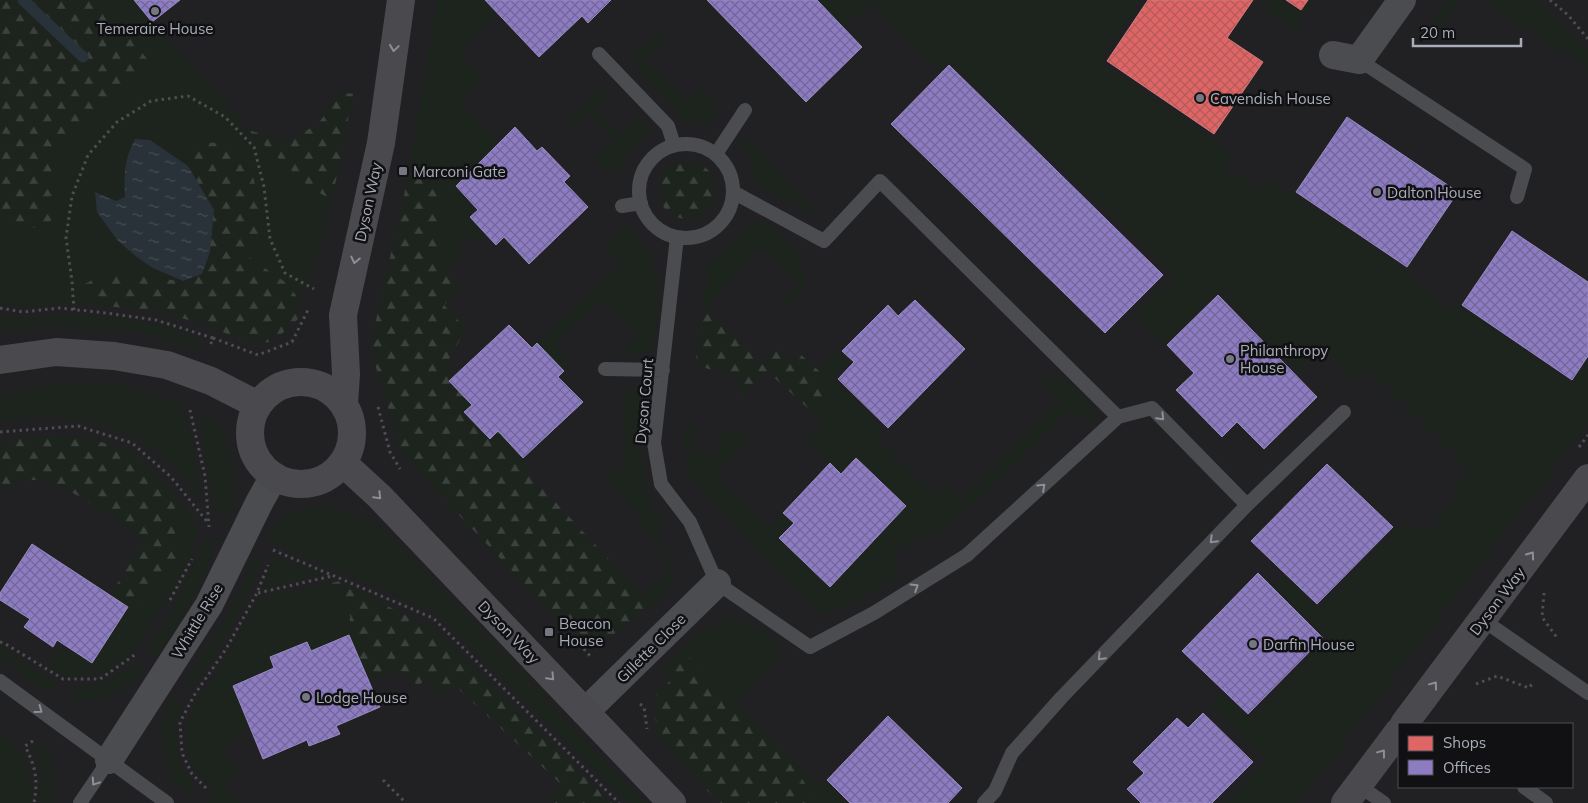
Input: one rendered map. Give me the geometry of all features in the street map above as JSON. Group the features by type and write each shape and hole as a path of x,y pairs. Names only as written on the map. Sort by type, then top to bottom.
{"street":[{"path":"1346,58 1402,0"},
{"name":"Dyson Way","path":"344,404 346,374 343,314 381,143 396,1"},
{"path":"0,360 56,352 114,356 167,365 210,381 258,405"},
{"path":"306,381 335,395 344,404 350,418 352,434 350,449 343,463 332,474 311,483 288,482 274,476 262,466 253,452 250,436 251,420 258,405 267,394 278,386 292,382 306,381"},
{"name":"Dyson Way","path":"343,463 379,496 672,803"},
{"name":"Whittle Rise","path":"109,760 209,605 274,476"},
{"name":"Dyson Way","path":"1405,723 1588,478"},
{"name":"Gillette Close","path":"586,712 717,583"},
{"path":"1351,794 1398,732"}],"lane":[{"path":"599,54 668,126 674,145"},
{"path":"1346,58 1525,170 1517,196"},
{"path":"716,154 744,110"},
{"path":"688,144 703,147 716,154 726,165 731,178 733,192 730,209 722,222 709,232 693,238 677,237 665,233 654,225 640,203 639,188 642,174 649,161 660,152 674,145 688,144"},
{"path":"733,192 824,241 880,181 1118,417"},
{"path":"622,206 640,203"},
{"name":"Dyson Court","path":"677,237 654,443 661,484 690,522 717,583"},
{"path":"605,369 663,370"},
{"path":"717,583 810,647 874,613 967,555 1118,417 1152,408 1247,505"},
{"path":"984,803 995,791 1012,753 1071,688 1247,505 1344,412"},
{"path":"1483,620 1588,693"},
{"path":"0,681 167,803"},
{"name":"Whittle Rise","path":"80,803 109,760"},
{"path":"1525,788 1546,803"},
{"path":"1351,794 1384,803"}],"path":[{"path":"1550,0 1568,15 1588,39"},
{"path":"74,310 66,238 72,196 88,155 117,122 151,101 188,96 225,116 254,148 264,187 270,239 285,273 315,290"},
{"path":"0,308 22,312 60,308 156,320 258,355 292,342 311,305"},
{"path":"210,346 213,338"},
{"path":"378,405 390,452 404,475"},
{"path":"190,410 205,476 210,526 205,534"},
{"path":"0,432 78,426 132,443 171,477 210,526"},
{"path":"206,788 192,774 182,753 180,722 195,694 226,649 257,593 274,550 432,618 619,803"},
{"path":"169,603 196,552"},
{"path":"257,593 334,575"},
{"path":"557,635 581,646 616,682 644,707 648,733"},
{"path":"0,642 63,679 100,679 134,656 141,647"},
{"path":"34,740 26,746 34,764 37,786 34,803"},
{"path":"383,780 406,803"}],"shaded area":[{"path":"0,0 1588,0 1588,803 0,803"}],"green space":[{"path":"0,0 102,0 153,67 51,156 55,207 48,230 0,223"},
{"path":"102,0 134,0 248,130 309,187 332,200 311,276 299,300 288,284 243,253 199,144 188,166 150,140 124,175 126,197 116,201 95,193 118,241 153,268 183,281 152,278 81,286 95,305 27,308 0,304 0,223 55,207 51,156 153,67"},
{"path":"437,0 485,0 496,12 489,23 459,52 485,80 461,102 500,142 456,186 478,210 471,217 485,232 475,243 468,237 460,245 464,251 443,270 436,185 424,177 407,182"},
{"path":"817,0 1141,0 1099,62 1233,153 1224,166 1260,191 1269,178 1411,273 1408,278 1454,310 1458,305 1571,383 1588,358 1588,422 1298,803 1225,803 1266,760 1210,705 1222,693 1250,719 1327,639 1273,586 1284,576 1319,609 1399,528 1406,525 1409,521 1425,535 1439,520 1458,493 1452,487 1469,469 1367,368 1353,381 1322,349 1299,372 1219,291 1164,343 1134,312 1175,276 949,61 939,71 870,3 844,28"},
{"path":"1268,0 1283,0 1302,13 1311,0 1316,0 1295,29 1263,8"},
{"path":"1446,0 1460,0 1441,29 1431,22"},
{"path":"1482,0 1535,0 1588,48 1588,68"},
{"path":"660,30 667,38 645,60 688,102 703,88 715,103 716,122 685,121 633,63 633,56"},
{"path":"607,88 612,94 595,110 619,134 637,118 650,131 633,149 621,170 612,174 595,158 613,139 588,114 573,128 567,122 598,91"},
{"path":"341,92 353,94 332,200 309,187 248,130 288,141 318,124"},
{"path":"746,137 808,202 823,215 804,210 755,183 752,162 741,144"},
{"path":"231,141 250,163 259,202 258,237 243,253 288,284 299,300 299,318 273,342 249,343 206,325 156,311 95,305 81,286 109,271 183,281 202,274 214,210 188,166 199,144"},
{"path":"681,161 693,161 708,169 716,184 716,196 708,211 693,219 681,219 666,211 658,196 658,184 666,169"},
{"path":"424,177 436,185 443,270 460,288 444,305 466,329 449,359 449,381 472,405 464,412 498,431 523,458 529,474 652,605 611,636 591,640 558,619 402,455 370,347 407,182"},
{"path":"751,221 766,221 793,246 805,276 804,289 787,307 781,302 799,283 761,248 705,310 702,301 709,276 702,268 728,246"},
{"path":"628,225 648,251 656,272 659,303 654,344 649,352 619,354 637,334 603,300 555,345 571,363 564,371 537,343 621,263 604,246"},
{"path":"705,310 763,365 777,349 789,361 798,352 828,379 823,401 813,413 767,371 739,400 741,378 702,367 696,357 698,327"},
{"path":"57,315 136,320 203,339 199,349 128,330 45,326 21,329 0,328 0,316 24,318"},
{"path":"837,351 849,362 835,379 882,427 876,435 933,494 943,484 959,502 1059,401 1042,384 1051,377 1065,379 1094,408 1094,418 1089,424 1072,408 952,523 891,553 900,577 834,611 822,613 811,606 715,505 689,472 685,450 684,425 695,426 692,452 718,456 720,431 734,430 746,433 748,442 715,476 768,528 783,513 794,523 779,539 830,587 906,506 856,459 841,474 805,441 823,422 813,413 823,401 828,379 819,371"},
{"path":"113,383 181,402 194,443 202,504 175,467 138,437 91,422 50,417 17,419 0,423 0,397 48,384"},
{"path":"629,386 643,387 650,393 641,446 649,500 663,521 654,528 667,549 673,568 669,586 652,605 643,595 665,574 666,553 602,470 625,471 624,394"},
{"path":"199,410 218,423 230,449 235,469 235,493 228,518 214,511"},
{"path":"80,435 134,453 169,488 175,508 176,559 149,598 134,609 110,595 144,541 91,504 62,487 48,482 26,481 17,483 0,492 0,444 25,437"},
{"path":"169,488 198,527 194,547 170,595 131,655 104,673 89,676 65,676 47,665 59,650 74,652 92,663 128,607 134,609 175,508"},
{"path":"310,507 349,511 384,529 647,803 628,803 436,613 264,538 283,517"},
{"path":"206,537 216,540 203,578 174,632 155,658 146,650 171,613"},
{"path":"254,553 264,557 246,600 230,631 195,685 185,679 225,619 241,587"},
{"path":"275,556 324,574 263,588"},
{"path":"340,581 441,634 612,803 554,803 549,798 562,785 454,685 443,697 425,680 418,686 403,671 369,680 349,635 350,616 331,583"},
{"path":"331,583 350,616 349,635 311,651 307,642 270,657 274,668 233,686 249,725 221,753 239,769 223,786 242,803 206,803 214,790 192,766 186,748 188,723 200,695 221,667 259,598"},
{"path":"736,620 763,629 775,641 777,658 736,704 682,650 699,634 719,622"},
{"path":"0,646 57,682 53,694 29,681 13,666 0,660"},
{"path":"682,650 785,753 818,803 719,803 660,739 655,717 656,694 671,680 659,669"},
{"path":"134,665 142,674 120,691 101,699 74,700 74,687 106,681"},
{"path":"172,695 184,703 175,725 176,744 182,768 197,784 188,796 173,780 166,762 161,737 164,714"},
{"path":"0,733 14,744 24,759 30,780 31,803 0,803"},
{"path":"41,742 52,763 55,789 53,803 38,802 41,775 33,748"},
{"path":"785,753 819,786 825,781 846,803 818,803"}],"water":[{"path":"135,139 150,140 188,166 214,210 210,252 202,274 183,281 153,268 118,241 97,212 95,192 116,201 125,197 126,167"}],"building: Shops":[{"name":"Cavendish House","path":"1148,0 1253,0 1227,38 1263,62 1214,134 1107,61"},
{"path":"1286,0 1308,0 1301,10"}],"building: Offices":[{"name":"Temeraire House","path":"134,0 180,0 152,22"},
{"path":"485,0 611,0 588,23 582,16 539,57"},
{"path":"707,0 817,0 862,47 806,102"},
{"path":"949,65 1163,275 1105,333 891,124"},
{"name":"Dalton House","path":"1347,117 1458,192 1407,267 1296,192"},
{"path":"515,127 537,151 542,147 570,176 564,182 588,207 529,264 504,237 496,245 470,217 478,210 456,186"},
{"path":"1512,231 1588,282 1588,356 1572,380 1462,305"},
{"name":"Philanthropy House","path":"1218,295 1317,397 1264,449 1237,422 1222,437 1176,390 1194,373 1167,345"},
{"path":"915,300 965,349 888,428 838,379 854,362 842,351 888,305 898,316"},
{"path":"509,325 532,348 537,343 564,371 558,377 583,402 523,458 498,431 490,439 464,412 472,405 449,381"},
{"path":"856,458 906,506 830,587 779,538 794,523 783,513 830,463 841,474"},
{"path":"1327,464 1393,527 1317,604 1251,541"},
{"path":"32,544 128,607 92,663 57,640 53,647 24,627 30,619 0,600 0,593"},
{"name":"Darfin House","path":"1258,573 1323,638 1248,714 1182,651"},
{"name":"Lodge House","path":"349,635 380,707 336,726 340,734 309,746 307,740 263,759 233,686 274,668 270,657 307,642 311,651"},
{"path":"1203,713 1253,762 1212,803 1141,803 1127,789 1144,773 1133,762 1177,718 1188,728"},
{"path":"888,716 962,788 948,803 850,803 827,780"}],"waterway":[{"path":"23,0 83,57"}],"place":[{"name":"Temeraire House","path":"155,11"},
{"name":"Cavendish House","path":"1200,98"},
{"name":"Marconi Gate","path":"403,171"},
{"name":"Dalton House","path":"1377,192"},
{"name":"Philanthropy House","path":"1230,359"},
{"name":"Beacon House","path":"549,632"},
{"name":"Darfin House","path":"1253,644"},
{"name":"Lodge House","path":"306,697"}]}
